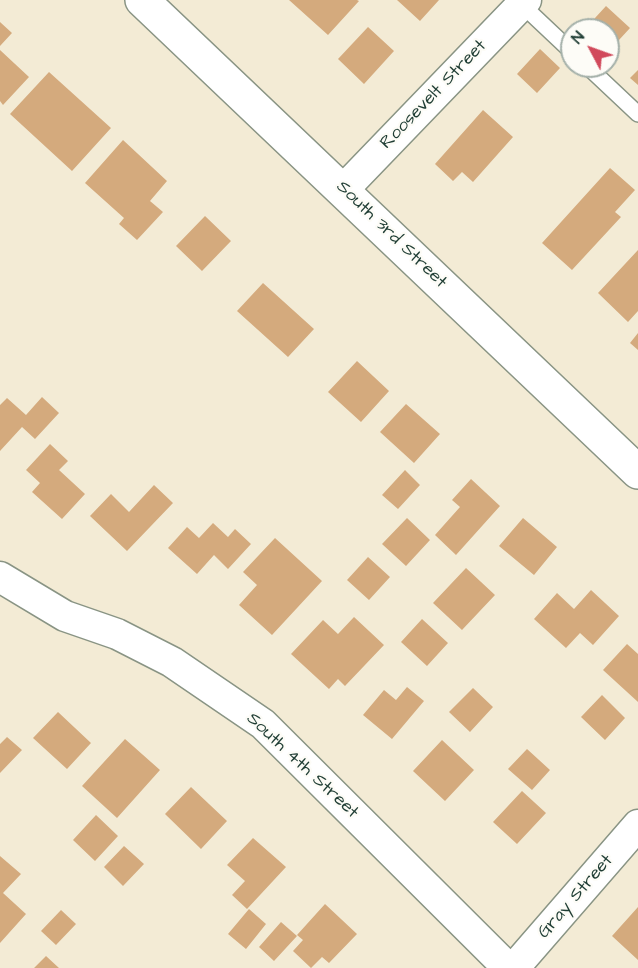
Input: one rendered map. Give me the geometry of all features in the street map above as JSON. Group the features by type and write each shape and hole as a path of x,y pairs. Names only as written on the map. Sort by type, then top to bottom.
{"street":[{"name":"South 3rd Street","path":"142,0 638,471"},
{"name":"Roosevelt Street","path":"343,190 521,1"},
{"name":"South 4th Street","path":"0,578 64,616 117,633 172,662 263,724 508,968"},
{"name":"Gray Street","path":"514,968 638,825"}],"lane":[{"path":"521,1 560,40"},
{"path":"600,78 638,114"}],"building":[{"path":"289,0 357,0 359,1 328,35"},
{"path":"397,0 439,0 420,21"},
{"path":"606,6 619,18 595,18"},
{"path":"620,19 630,28 620,39"},
{"path":"0,22 12,33 0,46"},
{"path":"368,27 394,51 364,84 338,59"},
{"path":"540,49 560,68 537,93 517,74"},
{"path":"0,50 29,77 3,105 0,101"},
{"path":"638,70 638,85 630,78"},
{"path":"49,72 111,128 72,171 10,114"},
{"path":"483,110 513,137 473,182 462,172 453,181 435,164"},
{"path":"123,140 167,181 150,201 163,212 137,240 119,224 124,218 85,183"},
{"path":"610,168 635,190 615,212 621,217 572,270 542,243"},
{"path":"205,216 231,241 202,271 176,246"},
{"path":"638,250 638,311 628,322 598,293"},
{"path":"263,283 314,329 288,357 237,311"},
{"path":"638,333 638,350 630,343"},
{"path":"357,361 389,391 361,422 328,392"},
{"path":"42,397 59,413 35,439 22,427 0,451 0,405 7,398 26,415"},
{"path":"406,404 440,434 414,463 380,432"},
{"path":"50,444 68,461 59,470 85,494 62,519 32,492 40,483 26,470"},
{"path":"405,470 420,485 398,509 382,495"},
{"path":"471,479 500,506 456,555 435,535 460,507 452,500"},
{"path":"154,485 173,503 127,551 90,516 111,494 129,512"},
{"path":"407,518 430,540 406,566 382,544"},
{"path":"523,518 557,547 534,575 499,546"},
{"path":"213,523 228,537 235,529 251,544 228,569 214,555 197,574 168,548 187,527 199,538"},
{"path":"275,538 322,581 272,635 239,605 257,585 243,572"},
{"path":"368,557 390,577 369,600 347,580"},
{"path":"466,568 495,595 462,630 433,603"},
{"path":"591,590 619,616 593,645 580,633 566,648 534,619 557,593 574,609"},
{"path":"354,617 384,645 345,686 338,679 329,689 291,654 323,620 338,634"},
{"path":"422,619 448,643 427,666 401,642"},
{"path":"627,644 638,654 638,702 603,670"},
{"path":"407,687 424,701 392,739 363,715 384,690 396,700"},
{"path":"473,688 493,707 470,732 449,712"},
{"path":"602,695 625,718 605,740 581,717"},
{"path":"58,712 91,743 67,769 33,738"},
{"path":"7,737 22,750 0,773 0,744"},
{"path":"125,739 160,770 117,818 82,786"},
{"path":"442,740 474,770 445,801 413,771"},
{"path":"527,749 550,770 532,790 508,769"},
{"path":"191,787 227,821 201,849 165,814"},
{"path":"522,791 546,813 517,844 493,822"},
{"path":"96,815 118,836 95,861 73,840"},
{"path":"253,838 286,867 247,909 232,895 245,881 227,865"},
{"path":"124,846 144,864 123,886 104,867"},
{"path":"0,856 21,874 3,893 26,914 0,943"},
{"path":"325,904 357,934 329,963 322,957 311,968 293,951 303,940 297,935"},
{"path":"638,907 638,960 612,936"},
{"path":"249,909 266,924 246,949 228,934"},
{"path":"61,910 76,924 56,945 41,931"},
{"path":"281,922 297,936 274,961 259,947"},
{"path":"46,956 59,968 34,968"}]}
